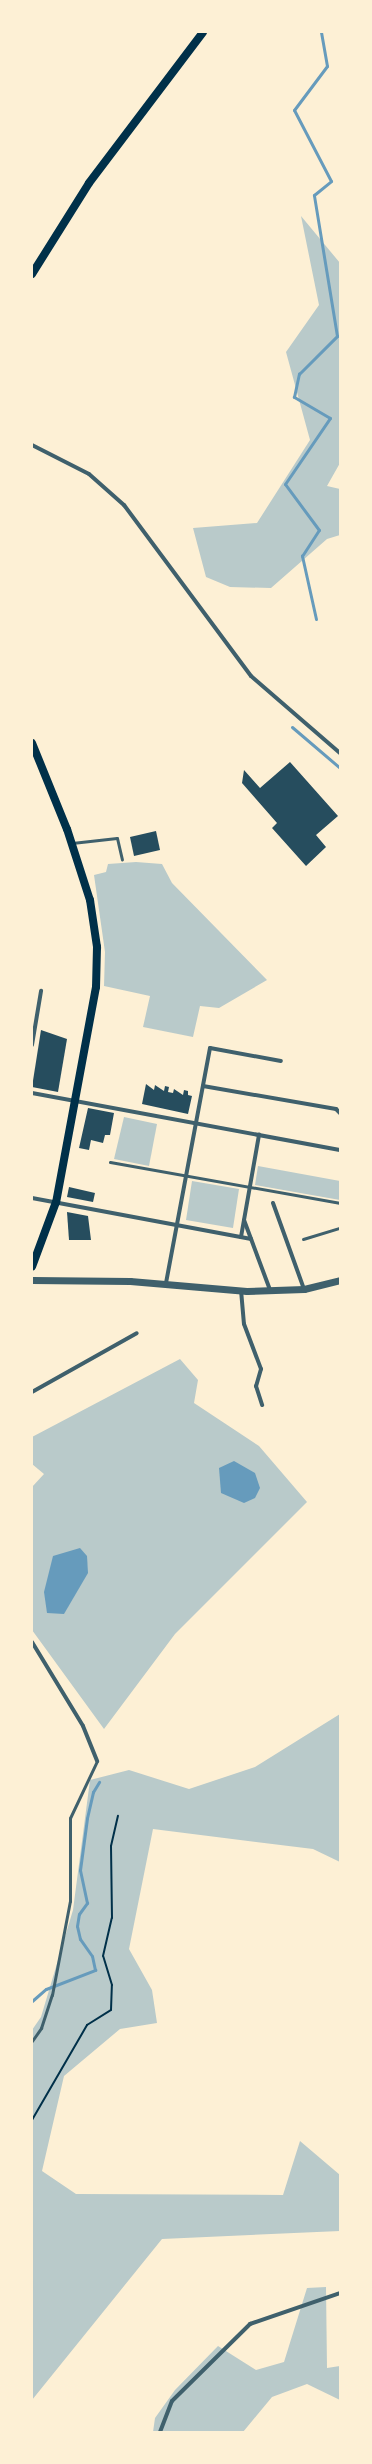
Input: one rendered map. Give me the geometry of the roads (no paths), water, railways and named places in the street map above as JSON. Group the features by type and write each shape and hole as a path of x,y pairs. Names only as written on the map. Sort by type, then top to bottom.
{"main road":[{"path":"32,274 89,183 203,32"},
{"path":"32,743 72,844 90,900 97,947 96,987 56,1202 32,1267"}],"street":[{"path":"32,445 89,474 124,505 251,676 340,753"},
{"path":"32,1045 41,991"},
{"path":"166,1283 210,1048 281,1061"},
{"path":"203,1086 336,1109 340,1113"},
{"path":"32,1093 340,1150"},
{"path":"241,1237 260,1135"},
{"path":"32,1198 251,1239"},
{"path":"273,1203 304,1289"},
{"path":"244,1220 270,1290"},
{"path":"32,1280 166,1283 241,1290 270,1290 304,1289 340,1280"},
{"path":"241,1290 244,1324 261,1369 256,1386 262,1405"},
{"path":"32,1392 137,1333"},
{"path":"32,1642 83,1726 97,1761"},
{"path":"160,2432 172,2401 250,2324 340,2293"}],"lane":[{"path":"72,844 117,838 122,859"},
{"path":"110,1162 340,1203"},
{"path":"303,1239 340,1228"},
{"path":"32,2041 41,2028 52,1995 70,1901 70,1818 97,1761"}],"water":[{"path":"234,1461 255,1473 260,1488 255,1498 244,1503 221,1493 219,1468"},
{"path":"80,1548 87,1556 88,1573 64,1614 47,1613 44,1592 53,1556"}],"waterway":[{"path":"316,619 302,556 319,530 285,484 330,418 294,397 299,374 337,336 314,195 331,181 294,110 327,66 321,32"},
{"path":"292,727 340,768"},
{"path":"32,2001 46,1989 95,1970 92,1956 80,1939 77,1926 79,1914 87,1903 80,1870 87,1818 93,1792 99,1782"}]}
